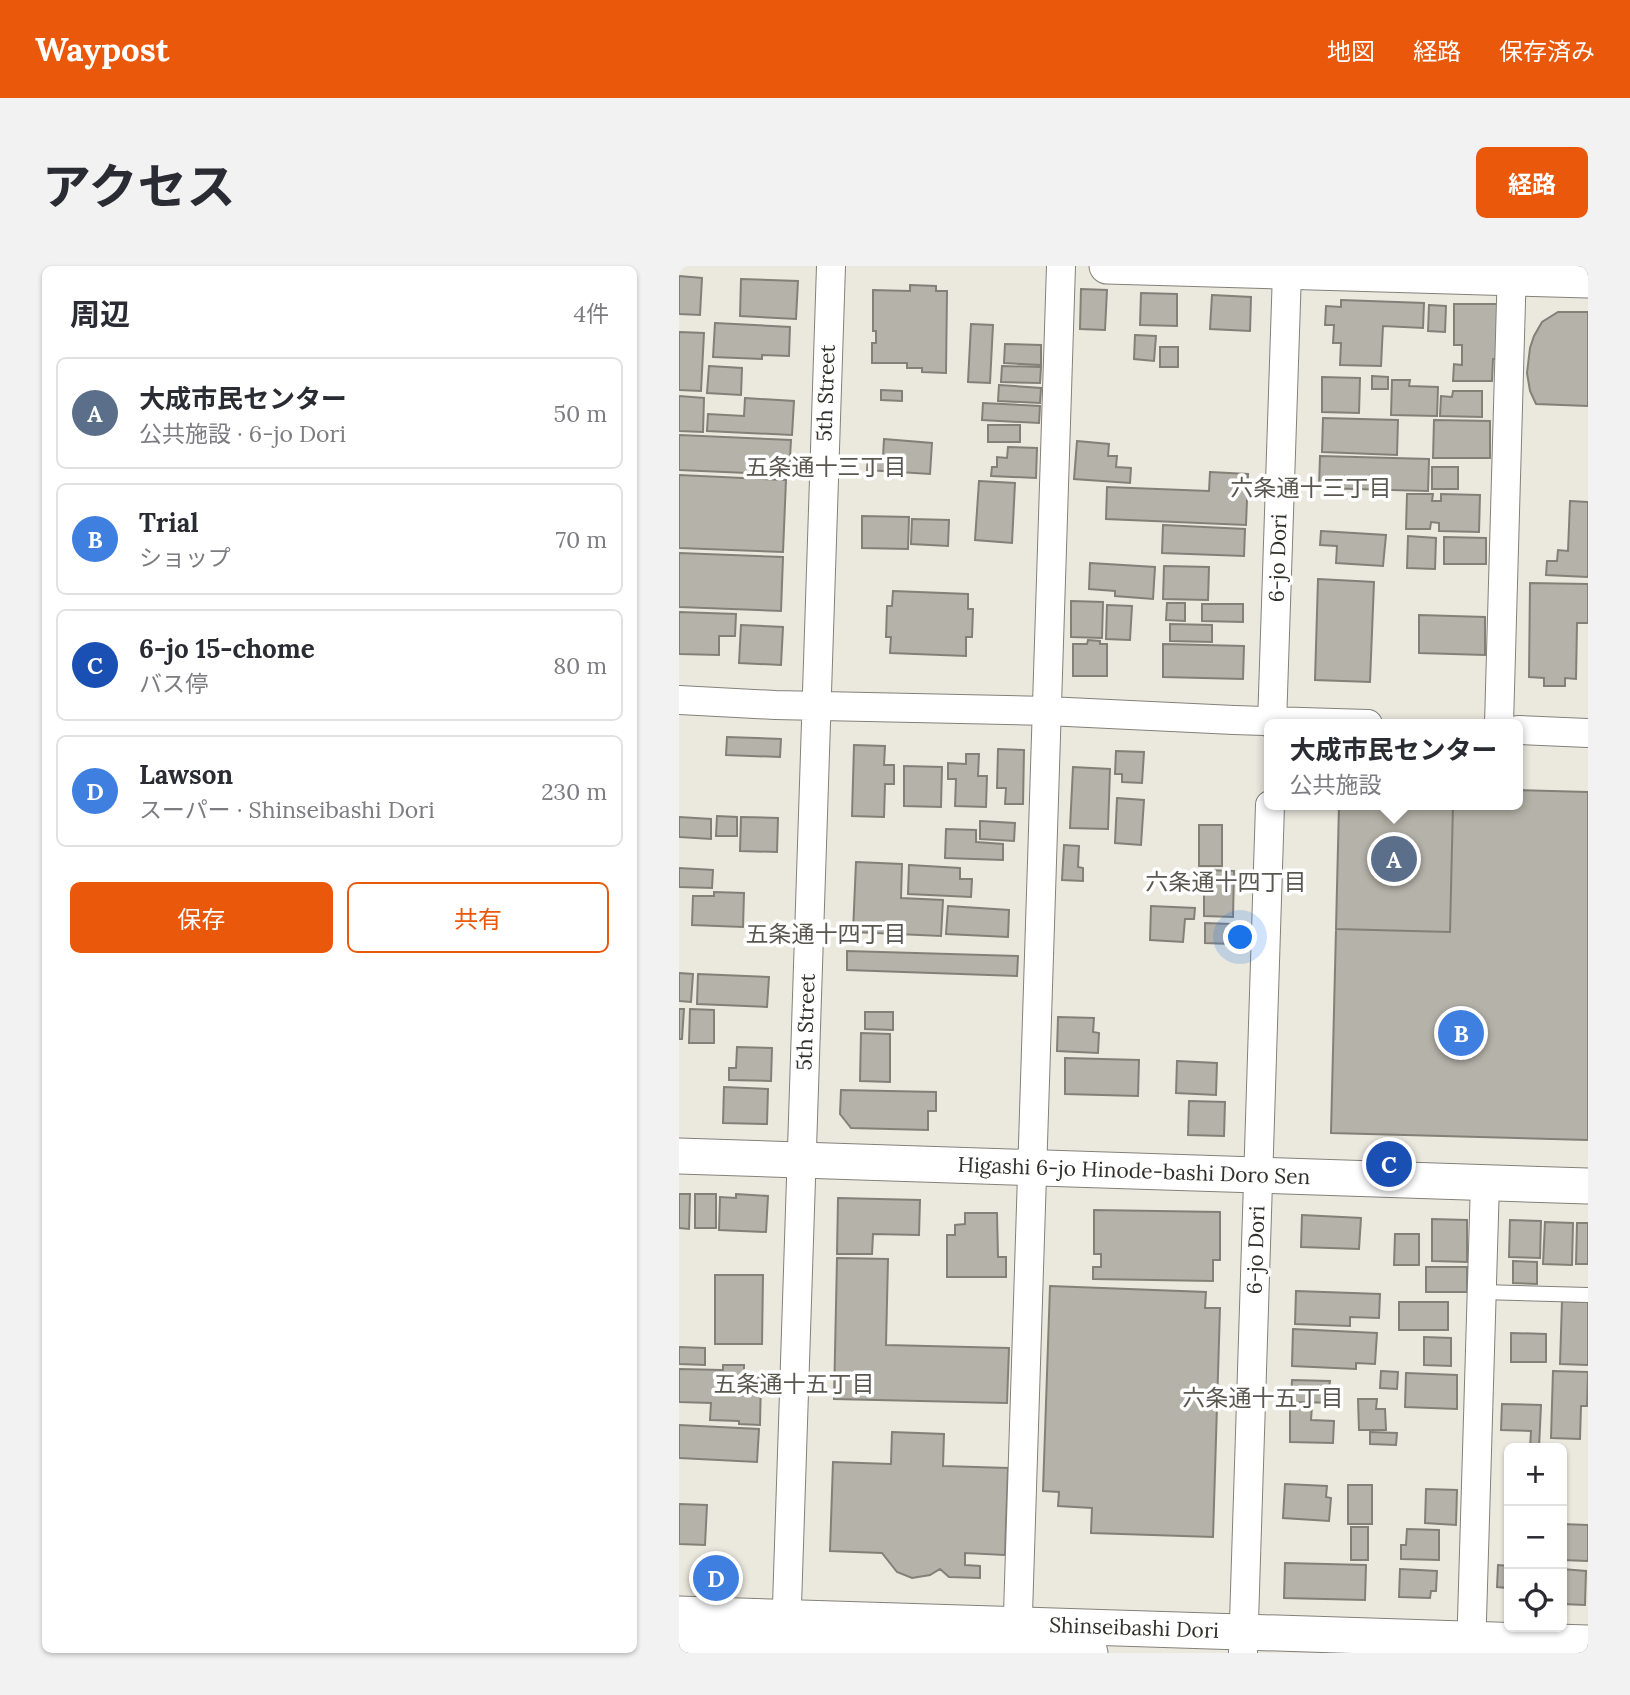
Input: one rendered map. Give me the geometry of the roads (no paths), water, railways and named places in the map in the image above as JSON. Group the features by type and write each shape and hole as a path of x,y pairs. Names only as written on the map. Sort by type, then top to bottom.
{"street":[{"name":"5th Street","path":"786,1638 831,266"},
{"path":"1017,1643 1061,266"},
{"path":"1107,266 1512,272 1588,280"},
{"name":"6-jo Dori","path":"1272,719 1287,269"},
{"path":"1499,719 1512,272"},
{"path":"679,700 1047,711 1264,723"},
{"path":"1523,730 1588,733"},
{"name":"6-jo Dori","path":"1243,1642 1270,810"},
{"name":"Higashi 6-jo Hinode-bashi Doro Sen","path":"679,1156 1588,1186"},
{"path":"1471,1646 1485,1182"},
{"name":"Shinseibashi Dori","path":"679,1614 786,1638"},
{"name":"Shinseibashi Dori","path":"679,1640 786,1638 1017,1643 1243,1642 1471,1646 1588,1643"},
{"name":"Shinseibashi Dori","path":"1017,1643 1090,1653"}],"lane":[{"path":"1482,1292 1588,1295"}],"place":[{"name":"大成市民センター","path":"1394,859"},
{"name":"Trial","path":"1461,1033"},
{"name":"6-jo 15-chome","path":"1389,1164"},
{"name":"Lawson","path":"716,1578"}],"district":[{"name":"五条通十三丁目","path":"826,467"},
{"name":"六条通十三丁目","path":"1311,488"},
{"name":"六条通十四丁目","path":"1226,882"},
{"name":"五条通十四丁目","path":"826,934"},
{"name":"五条通十五丁目","path":"794,1384"},
{"name":"六条通十五丁目","path":"1263,1398"}]}
